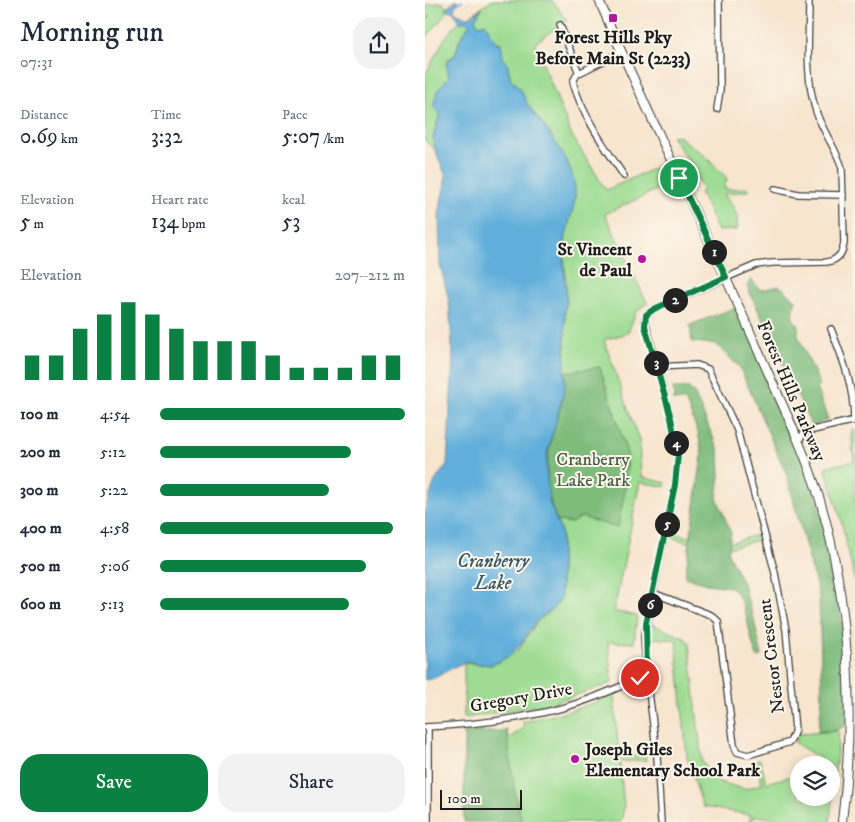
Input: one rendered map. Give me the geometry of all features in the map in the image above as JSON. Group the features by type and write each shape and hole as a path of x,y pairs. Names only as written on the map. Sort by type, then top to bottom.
{"main road":[{"name":"Forest Hills Parkway","path":"599,0 799,440 819,497 851,650 849,753 842,822"}],"street":[{"path":"717,110 720,90 719,0"},
{"path":"661,822 657,756 647,675 645,630 675,485 678,455 673,425 645,326 646,315 654,309 726,277 763,264 827,262 835,260 843,247 843,195 839,158 818,118 813,101 809,0"},
{"path":"560,25 579,73"},
{"path":"621,52 579,73 573,82 581,102 607,151 624,176"},
{"path":"775,189 798,194 843,195"},
{"path":"799,440 805,432 855,420 854,397 851,384 831,329"},
{"name":"Nestor Crescent","path":"653,592 711,615 719,621 734,745 737,752 746,755 790,742 795,730 783,607 735,423 713,374 706,367 697,365 657,367"},
{"name":"Gregory Drive","path":"426,727 516,717 557,709 616,690 647,675"},
{"path":"426,727 428,822"}],"green space":[{"name":"Cranberry Lake Park","path":"492,0 552,0 567,20 535,43 572,136 606,190 661,165 669,184 605,214 647,303 636,312 628,333 604,340 639,440 641,477 666,483 665,487 640,482 614,611 637,616 634,643 608,642 612,683 549,704 464,718 464,663 491,665 511,655 518,650 538,620 546,615 561,596 561,532 549,501 547,454 565,388 564,309 567,304 564,251 566,228 575,198 568,164 548,131 527,104 515,82 511,80 507,63 503,60 501,44 494,39 485,23 479,25 475,20 482,8 471,15"},
{"path":"442,2 449,10 425,39 425,19 431,16 425,18 425,6"},
{"path":"459,21 461,23 465,21 470,23 460,39 455,55 448,59 449,77 438,91 433,107 440,113 433,138 434,148 425,141 425,75 445,38"},
{"path":"677,135 704,155 727,178 724,189 749,188 749,191 724,194 735,211 737,230 718,231 700,192 703,190 691,164 671,136"},
{"path":"751,279 760,290 780,286 796,300 793,319 798,324 798,336 820,385 816,388 828,419 812,427 747,286"},
{"path":"737,307 798,442 814,488 829,546 843,635 847,695 847,725 834,731 818,732 822,698 819,596 786,473 740,368 716,344 692,342 690,325"},
{"path":"600,367 628,456 625,491 618,528 581,517 572,523 557,521 549,496 548,459 552,434 563,397 564,372"},
{"path":"673,388 689,388 695,395 719,451 720,476 717,498 731,533 728,553 743,584 753,617 762,655 758,658 742,603 731,587 707,584 685,577 702,455 698,432 685,400 674,401"},
{"path":"855,429 855,582 841,520 825,467 854,461 851,430"},
{"path":"671,532 720,546 760,534 762,539 718,551 670,537"},
{"path":"652,624 689,642 702,762 719,782 744,789 762,784 756,760 760,759 766,783 790,776 790,806 832,806 830,822 782,822 779,819 755,816 752,822 749,822 751,815 703,807 687,758 676,640 651,638"},
{"name":"Joseph Giles Elementary School Park","path":"614,696 619,757 645,755 646,760 620,762 624,807 621,822 509,822 503,742 524,728 523,722 563,713"},
{"path":"507,730 514,788 522,822 464,822 464,733"},
{"path":"839,731 837,756 816,756 795,743 798,734"}],"water":[{"name":"Cranberry Lake","path":"457,0 459,3 454,7 455,12 466,17 473,16 482,8 475,20 479,25 485,23 497,43 501,43 503,60 507,63 511,80 519,88 529,106 553,138 567,161 575,186 575,199 564,247 566,297 565,388 547,454 546,467 549,501 561,532 561,596 552,610 538,620 509,656 490,665 471,662 463,663 425,680 425,509 435,481 447,464 453,359 449,301 440,264 439,214 446,176 434,148 433,138 440,113 433,107 437,91 449,77 446,63 455,55 460,39 470,23 465,21 461,23 454,12 445,9"}],"waterway":[{"path":"459,3 462,0"}],"place":[{"name":"Forest Hills Pky Before Main St (2233)","path":"613,18"},
{"name":"St Vincent de Paul","path":"642,259"},
{"name":"Joseph Giles Elementary School Park","path":"575,759"}],"route":[{"path":"640,678 647,675 644,637 675,485 678,455 675,432 645,326 646,315 654,309 726,277 679,178"}]}
